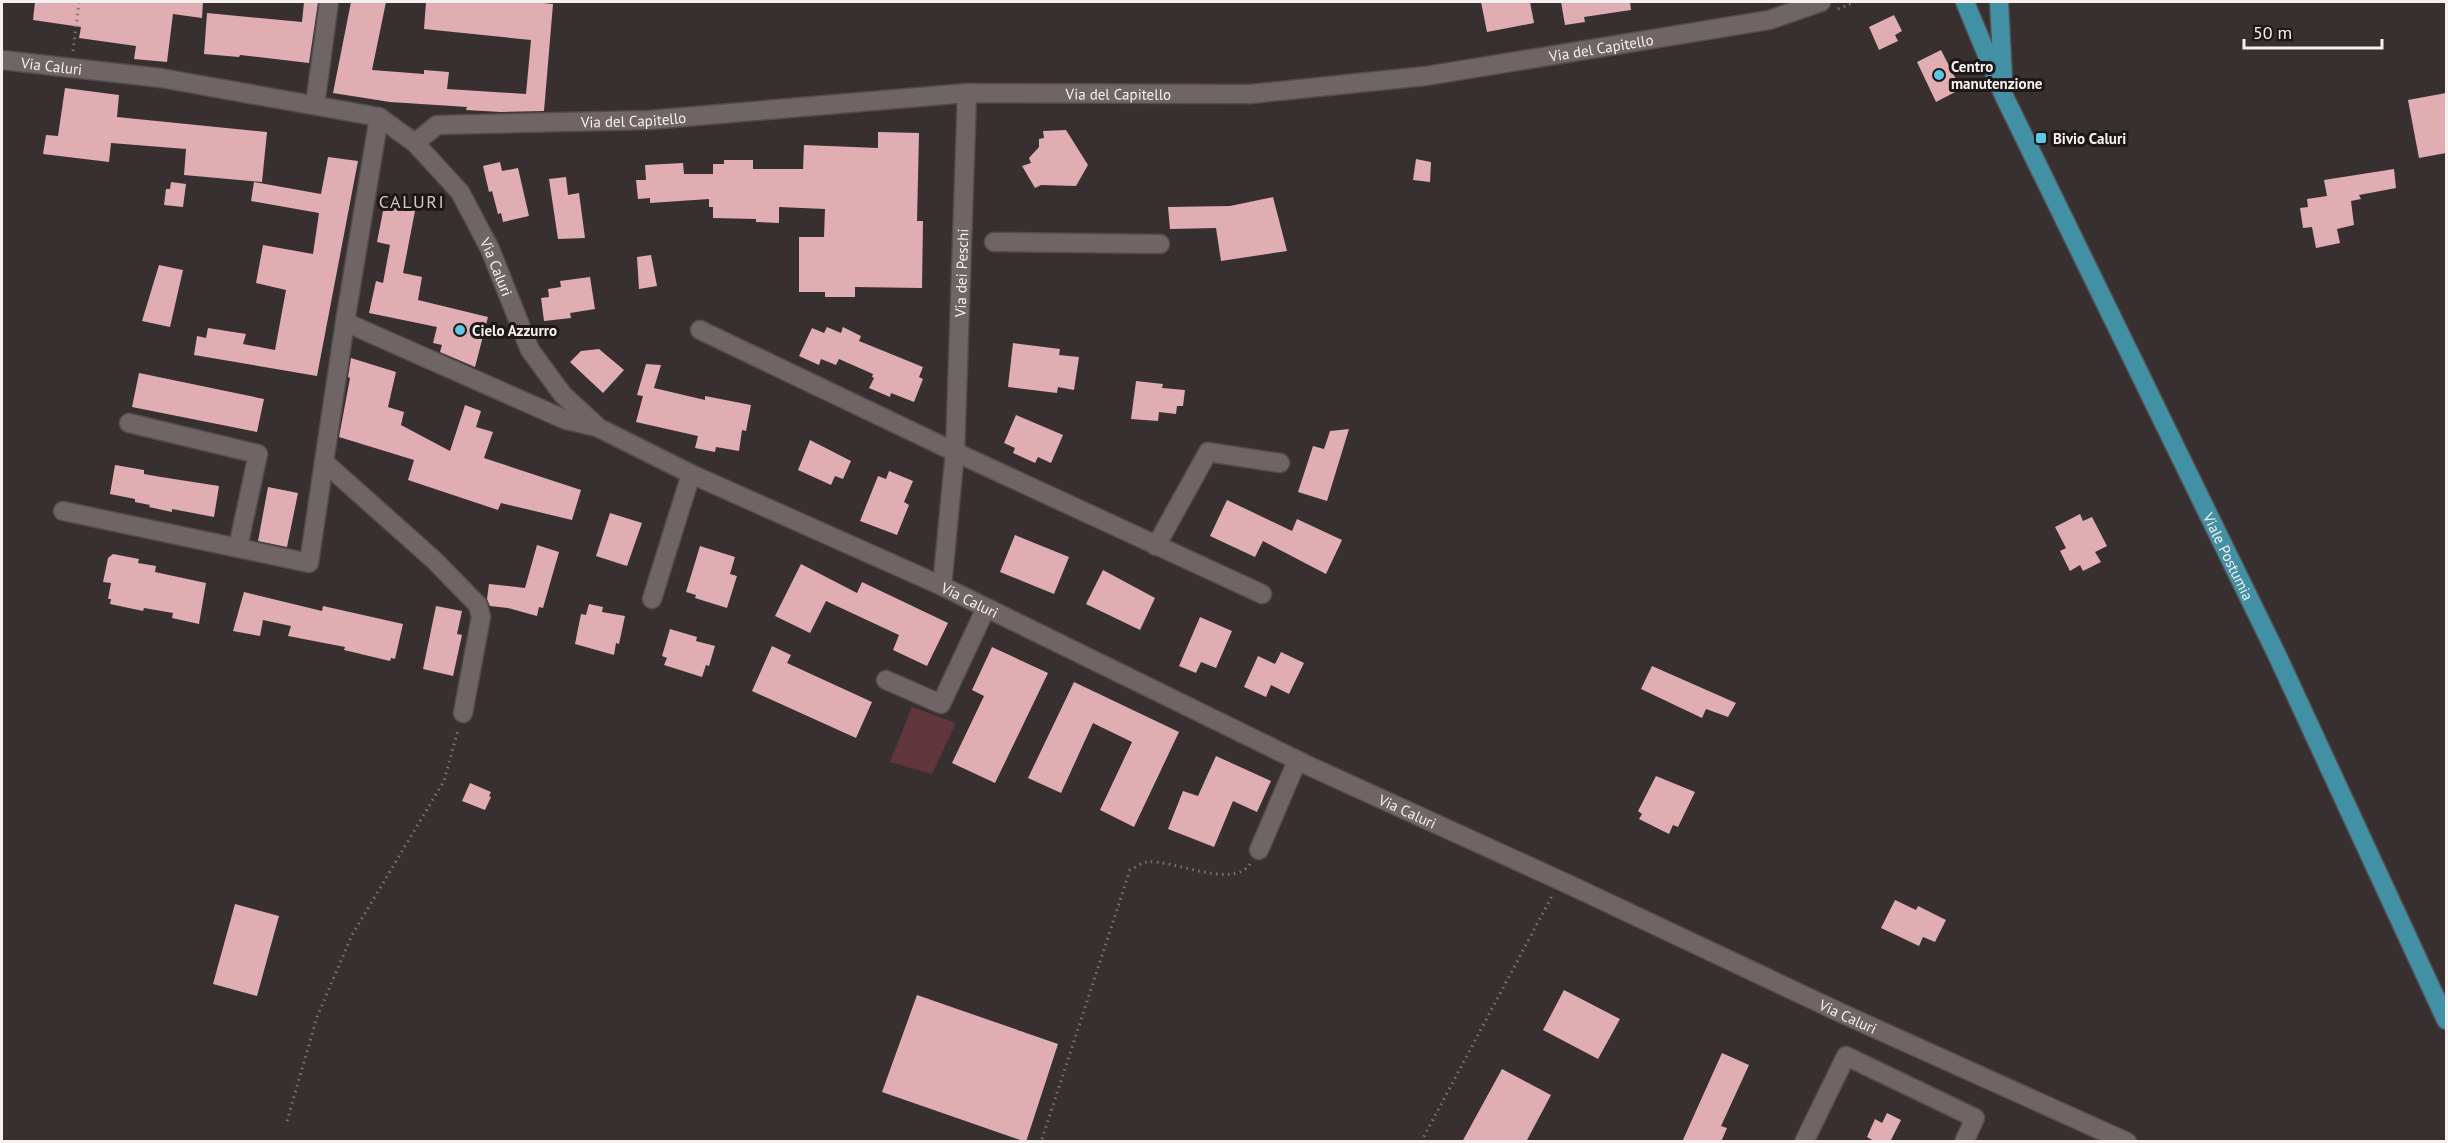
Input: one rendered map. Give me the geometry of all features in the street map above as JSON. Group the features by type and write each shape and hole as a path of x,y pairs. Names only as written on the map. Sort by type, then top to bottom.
{"main road":[{"name":"Viale Postumia","path":"1965,2 2004,96 2277,655 2446,1020"},
{"name":"Viale Postumia","path":"1999,2 2004,96"}],"street":[{"path":"315,105 329,2"},
{"name":"Via del Capitello","path":"415,143 437,125 648,120 968,93 1250,93 1426,76 1769,20 1821,2"},
{"name":"Via Caluri","path":"2,60 161,78 379,117 415,143 460,192 490,249 530,350 562,395 599,428"},
{"name":"Via dei Peschi","path":"942,586 955,452 968,93"},
{"path":"63,512 309,563 345,322 379,117"},
{"path":"994,242 1160,244"},
{"name":"Via Caluri","path":"345,322 566,420 599,428 691,474 942,586 1297,761 1841,1013 2127,1142"},
{"path":"700,330 955,452 1262,594"},
{"path":"129,423 258,454 238,547"},
{"path":"1156,546 1208,452 1280,463"},
{"path":"324,462 434,560 478,605 481,617 463,713"},
{"path":"652,599 691,474"},
{"path":"886,680 942,704 986,608"},
{"path":"1259,850 1297,761"},
{"path":"1804,1142 1846,1056 1975,1118 1964,1142"}],"path":[{"path":"71,68 79,2"},
{"path":"287,1121 317,1017 352,935 444,781 463,713"},
{"path":"1042,1138 1130,870 1146,861 1232,876 1247,868 1259,850"},
{"path":"1421,1142 1560,881"}],"shaded area":[{"path":"912,707 956,723 932,774 890,762"}],"building":[{"path":"35,2 203,2 202,18 173,14 167,62 134,59 136,46 79,38 81,27 33,20"},
{"path":"304,2 318,2 309,63 240,55 239,57 204,54 207,13 302,22"},
{"path":"351,2 386,2 372,70 424,74 424,70 449,72 447,89 526,94 531,40 424,29 426,2 553,4 544,111 466,110 467,107 390,102 333,93"},
{"path":"1481,2 1530,2 1534,23 1487,32"},
{"path":"1561,2 1630,2 1631,10 1584,17 1585,22 1565,25"},
{"path":"1894,15 1902,31 1895,35 1898,41 1879,50 1869,27"},
{"name":"Centro manutenzione","path":"1941,50 1961,89 1936,102 1917,62"},
{"path":"65,88 119,95 117,117 267,132 262,182 184,175 186,149 111,143 109,162 43,154 46,135 58,136"},
{"path":"2446,93 2446,153 2419,158 2408,100"},
{"path":"1066,130 1088,165 1076,186 1041,185 1035,188 1022,166 1031,163 1029,158 1039,147 1039,139 1044,138 1043,131"},
{"path":"878,132 919,133 917,221 923,221 922,288 855,287 855,297 825,297 825,292 799,292 799,237 824,237 825,209 779,207 779,223 756,222 756,219 713,218 713,207 709,207 709,199 650,203 650,198 638,199 636,180 646,180 645,165 683,163 684,174 713,174 713,164 724,164 724,160 753,160 753,169 803,169 804,145 878,148"},
{"path":"328,157 358,161 317,376 194,355 197,336 206,338 208,328 246,334 243,344 275,350 286,290 256,283 263,245 313,254 319,213 251,201 254,182 321,194"},
{"path":"1416,159 1431,162 1430,182 1413,180"},
{"path":"500,162 502,171 518,168 529,216 503,222 501,213 498,214 492,191 489,192 483,166"},
{"path":"2394,169 2396,188 2359,195 2361,199 2351,201 2354,225 2337,229 2340,243 2316,248 2312,227 2303,228 2300,208 2308,207 2307,199 2327,196 2324,180"},
{"path":"566,177 568,195 579,193 585,238 558,239 549,179"},
{"path":"171,182 186,184 183,207 164,205 166,189 170,189"},
{"path":"1273,197 1287,251 1221,261 1216,228 1170,229 1168,207 1230,206"},
{"path":"384,206 415,211 403,273 422,277 418,300 488,317 475,367 440,352 442,345 433,343 437,327 369,313 376,281 383,283 390,245 377,242"},
{"path":"651,255 657,286 639,289 637,257"},
{"path":"159,265 183,270 170,327 142,321"},
{"path":"590,277 595,309 570,313 571,318 544,321 541,298 549,297 548,289 561,287 560,281"},
{"path":"827,327 841,333 843,327 861,336 859,341 923,367 919,377 923,379 914,402 891,393 890,397 869,388 874,378 873,374 839,359 836,365 821,359 819,365 799,356 812,328 824,333"},
{"path":"1013,343 1060,349 1059,355 1079,357 1074,390 1058,387 1057,393 1008,387"},
{"path":"599,349 624,370 603,393 570,362 581,351"},
{"path":"351,358 396,372 388,407 404,412 401,425 450,451 465,405 481,411 476,427 493,432 484,458 581,490 572,520 501,503 498,510 408,480 414,460 339,437 350,378 348,377"},
{"path":"646,364 661,365 654,388 705,400 705,396 751,405 746,431 742,430 739,451 716,447 715,452 695,448 698,436 636,422 643,396 637,395"},
{"path":"139,373 264,399 257,432 132,407"},
{"path":"1136,381 1163,384 1162,388 1185,390 1183,406 1177,406 1176,414 1159,412 1158,421 1131,419"},
{"path":"1016,415 1063,435 1051,463 1038,457 1035,463 1013,453 1015,448 1004,443"},
{"path":"1349,429 1327,501 1298,492 1313,446 1324,449 1330,431"},
{"path":"810,440 851,461 843,479 835,476 831,485 798,470"},
{"path":"115,465 144,470 144,474 219,486 214,517 149,507 150,505 135,502 135,499 110,494"},
{"path":"889,471 913,481 904,502 909,505 897,535 860,521 878,476 886,479"},
{"path":"268,487 298,493 287,547 258,541"},
{"path":"1227,500 1292,531 1297,519 1342,540 1326,574 1263,541 1255,557 1210,536"},
{"path":"610,513 642,523 627,566 596,556"},
{"path":"2080,514 2083,521 2092,517 2107,546 2095,552 2101,562 2083,571 2080,565 2070,571 2060,551 2066,548 2055,527"},
{"path":"1015,535 1069,557 1054,594 1000,572"},
{"path":"537,545 559,552 543,608 539,607 537,616 490,606 487,599 489,584 525,588"},
{"path":"700,546 735,557 730,574 737,576 727,608 695,598 696,595 686,592"},
{"path":"113,554 139,559 138,563 156,566 155,572 206,583 199,624 172,618 173,613 144,608 143,611 110,604 111,599 108,599 111,583 103,582 108,558"},
{"path":"801,564 857,593 862,582 948,623 927,666 893,650 899,635 826,601 810,633 775,616"},
{"path":"1103,570 1155,598 1140,630 1086,604"},
{"path":"244,592 322,611 323,606 403,624 395,659 391,658 390,661 344,650 345,647 288,636 291,626 263,620 260,636 233,631"},
{"path":"589,604 603,607 602,612 625,616 619,644 616,643 614,655 575,644 581,614 586,615"},
{"path":"436,606 462,611 457,634 462,635 453,676 423,669"},
{"path":"1200,617 1232,631 1216,668 1201,662 1196,673 1179,666"},
{"path":"670,629 697,637 696,641 715,646 709,666 706,665 702,677 664,665 667,658 662,656"},
{"path":"772,646 791,655 787,663 872,702 856,738 752,691"},
{"path":"992,647 1048,673 995,783 952,763 984,696 972,690"},
{"path":"1281,652 1304,663 1289,694 1271,685 1266,697 1244,687 1258,656 1275,664"},
{"path":"1652,666 1736,703 1728,717 1706,709 1702,718 1641,689"},
{"path":"1074,682 1179,732 1134,827 1100,810 1132,742 1093,723 1061,793 1028,778"},
{"path":"1216,756 1271,781 1257,812 1233,801 1214,847 1168,829 1183,791 1198,796"},
{"path":"1656,776 1695,792 1678,827 1673,825 1669,834 1639,819 1642,814 1638,811"},
{"path":"470,783 491,792 485,810 462,801"},
{"path":"1895,900 1916,910 1918,906 1946,920 1935,942 1923,937 1919,946 1881,928"},
{"path":"235,904 279,916 257,996 213,984"},
{"path":"1564,990 1620,1019 1598,1059 1543,1030"},
{"path":"917,995 1058,1044 1026,1142 882,1092"},
{"path":"1722,1053 1749,1065 1721,1126 1727,1128 1721,1142 1682,1142"},
{"path":"1502,1069 1551,1095 1526,1142 1462,1142"},
{"path":"1887,1113 1901,1120 1890,1142 1876,1142 1867,1137 1875,1119 1882,1123"}],"place":[{"name":"Centro manutenzione","path":"1939,75"},
{"name":"Bivio Caluri","path":"2041,138"},
{"name":"Cielo Azzurro","path":"460,330"}],"district":[{"name":"CALURI","path":"412,201"}]}
